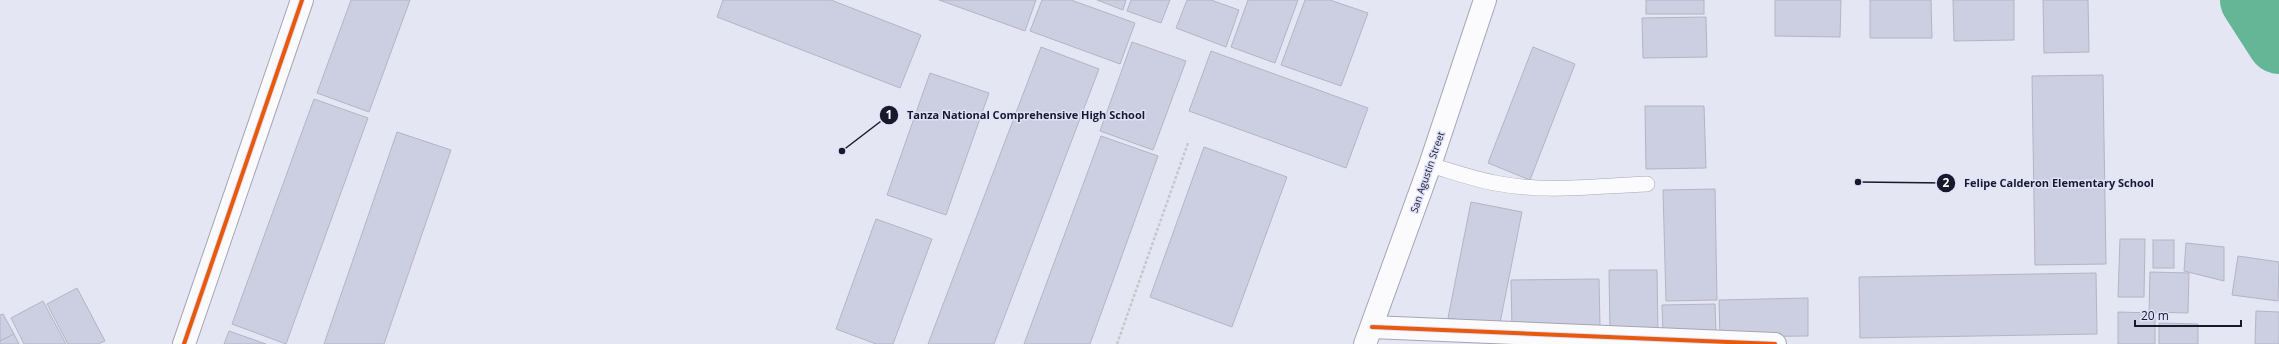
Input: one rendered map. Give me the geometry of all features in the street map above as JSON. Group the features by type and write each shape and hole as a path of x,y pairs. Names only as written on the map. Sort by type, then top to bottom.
{"street":[{"path":"184,344 302,0"},
{"name":"San Agustin Street","path":"1369,335 1430,165 1485,0"},
{"path":"1369,335 1775,344"}],"lane":[{"path":"1430,165 1494,183 1521,187 1557,188 1647,184"}],"path":[{"path":"1117,344 1188,143"}],"building":[{"path":"351,0 410,0 369,112 317,93"},
{"path":"723,0 831,0 921,35 900,88 717,17"},
{"path":"939,0 1036,0 1025,31"},
{"path":"1042,0 1071,0 1135,23 1120,64 1030,31"},
{"path":"1097,0 1126,0 1123,10"},
{"path":"1131,0 1170,0 1161,23 1127,11"},
{"path":"1187,0 1211,0 1239,10 1226,47 1176,28"},
{"path":"1248,0 1298,0 1275,63 1231,47"},
{"path":"1305,0 1330,0 1368,13 1341,86 1281,65"},
{"path":"1646,0 1704,0 1704,14 1646,14"},
{"path":"1775,0 1841,0 1840,37 1775,36"},
{"path":"1870,0 1931,0 1932,38 1870,38"},
{"path":"1953,0 2014,0 2014,40 1954,41"},
{"path":"2043,0 2088,0 2089,52 2044,53"},
{"path":"1706,17 1707,57 1643,58 1642,18"},
{"path":"1132,42 1186,61 1153,150 1100,131"},
{"path":"1041,47 1099,69 994,344 928,344"},
{"path":"1533,47 1575,64 1530,180 1488,163"},
{"path":"1211,51 1368,108 1346,168 1189,111"},
{"path":"930,73 989,93 946,215 887,195"},
{"path":"2103,75 2106,264 2035,265 2032,76"},
{"path":"314,99 368,118 286,344 232,324"},
{"path":"1645,106 1704,106 1706,168 1646,169"},
{"path":"397,132 451,150 384,344 324,344"},
{"path":"1101,136 1158,156 1090,344 1024,344"},
{"path":"1204,147 1287,177 1232,327 1150,297"},
{"path":"1715,189 1717,300 1666,301 1663,190"},
{"path":"1471,202 1522,212 1499,328 1448,318"},
{"path":"876,219 932,239 893,344 876,344 836,329"},
{"path":"2120,239 2145,239 2144,297 2118,297"},
{"path":"2153,240 2174,240 2174,268 2153,268"},
{"path":"2186,243 2224,247 2224,281 2184,271"},
{"path":"2238,256 2279,262 2278,301 2232,295"},
{"path":"1609,270 1657,270 1658,334 1610,334"},
{"path":"2150,272 2189,273 2188,313 2149,312"},
{"path":"2096,273 2097,334 1860,338 1859,277"},
{"path":"1599,279 1600,327 1512,328 1511,280"},
{"path":"77,288 105,341 98,344 68,344 47,304"},
{"path":"1808,298 1808,336 1720,337 1719,300"},
{"path":"43,301 66,344 24,344 11,318"},
{"path":"1715,304 1716,335 1663,335 1662,305"},
{"path":"2256,311 2279,312 2279,344 2255,344"},
{"path":"2118,312 2155,313 2155,344 2118,344"},
{"path":"3,314 14,334 0,341 0,315"},
{"path":"2159,323 2198,324 2198,344 2159,344"},
{"path":"229,331 266,344 224,344"},
{"path":"14,334 19,344 0,344 0,341"}],"waterway":[{"path":"2252,0 2279,42"}],"cycle path":[{"path":"184,344 302,0"},
{"path":"1372,327 1775,344"}],"place":[{"name":"Tanza National Comprehensive High School","path":"842,151"},
{"name":"Felipe Calderon Elementary School","path":"1858,182"}]}
